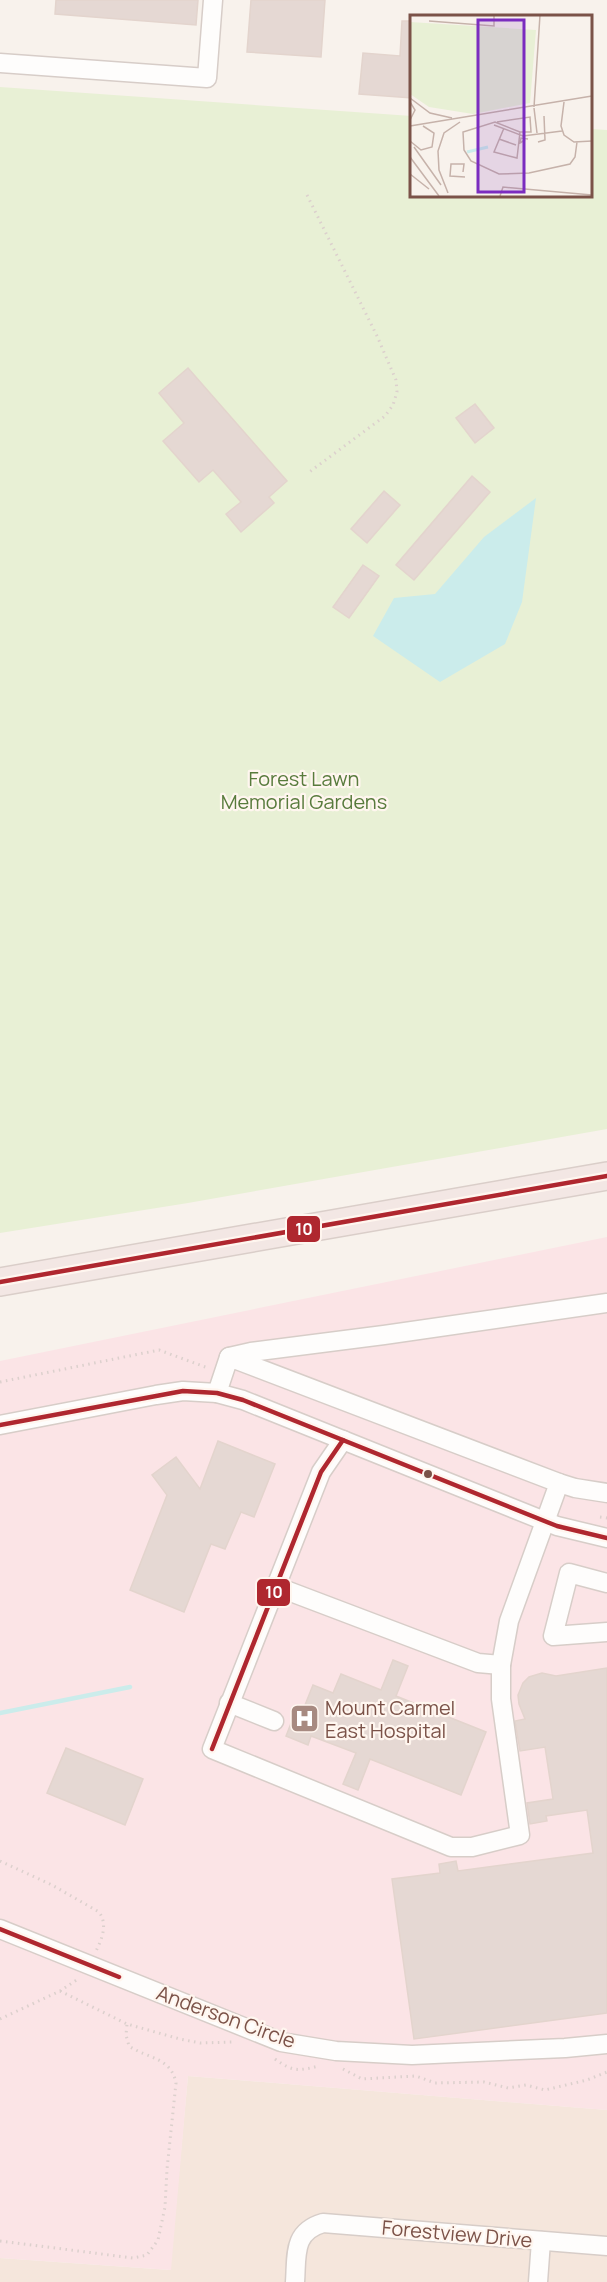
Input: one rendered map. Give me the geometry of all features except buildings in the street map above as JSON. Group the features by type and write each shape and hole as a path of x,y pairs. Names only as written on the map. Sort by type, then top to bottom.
{"highway":[{"path":"0,1282 607,1176"}],"street":[{"path":"0,63 207,78 213,0"},
{"path":"229,1357 251,1352 607,1303"},
{"path":"217,1393 229,1357"},
{"path":"229,1357 559,1483 607,1493"},
{"path":"0,1425 183,1391 217,1393 243,1400 546,1522 607,1538"},
{"path":"343,1440 321,1472 212,1749 451,1847 472,1847 520,1836 501,1699 501,1665 509,1621 559,1483"},
{"path":"607,1583 569,1573 553,1636 607,1632"},
{"path":"275,1586 478,1663 501,1665"},
{"path":"229,1703 274,1721"},
{"name":"Anderson Circle","path":"0,1929 281,2042 336,2051 412,2055 607,2044"},
{"name":"Forestview Drive","path":"295,2282 298,2246 308,2229 323,2223 607,2246"},
{"path":"538,2282 541,2241"}],"path":[{"path":"307,195 377,336 396,380 397,392 393,405 385,416 308,473"},
{"path":"0,2241 133,2258 147,2255 158,2240 165,2207 176,2083 174,2072 167,2064 129,2046 126,2035 127,2024"}],"shaded area":[{"name":"Mount Carmel East Hospital","path":"607,1237 607,2110 188,2076 171,2270 0,2258 0,1361"},
{"path":"188,2076 607,2110 607,2282 0,2282 0,2258 170,2270"}],"green space":[{"name":"Forest Lawn Memorial Gardens","path":"0,87 410,116 410,196 592,196 592,129 607,130 607,1129 188,1203 0,1233"}],"water":[{"path":"536,498 522,602 505,644 440,682 373,636 394,598 435,594 484,537"}],"waterway":[{"path":"0,1713 130,1687"}],"transit line":[{"name":"10","path":"0,1282 607,1176"},
{"name":"10","path":"0,1425 183,1391 217,1393 243,1400 557,1526 607,1538"},
{"name":"10","path":"212,1749 321,1472 343,1440"},
{"name":"10","path":"0,1929 119,1977"}],"place":[{"name":"Mount Carmel East Hospital","path":"304,1719"}]}
